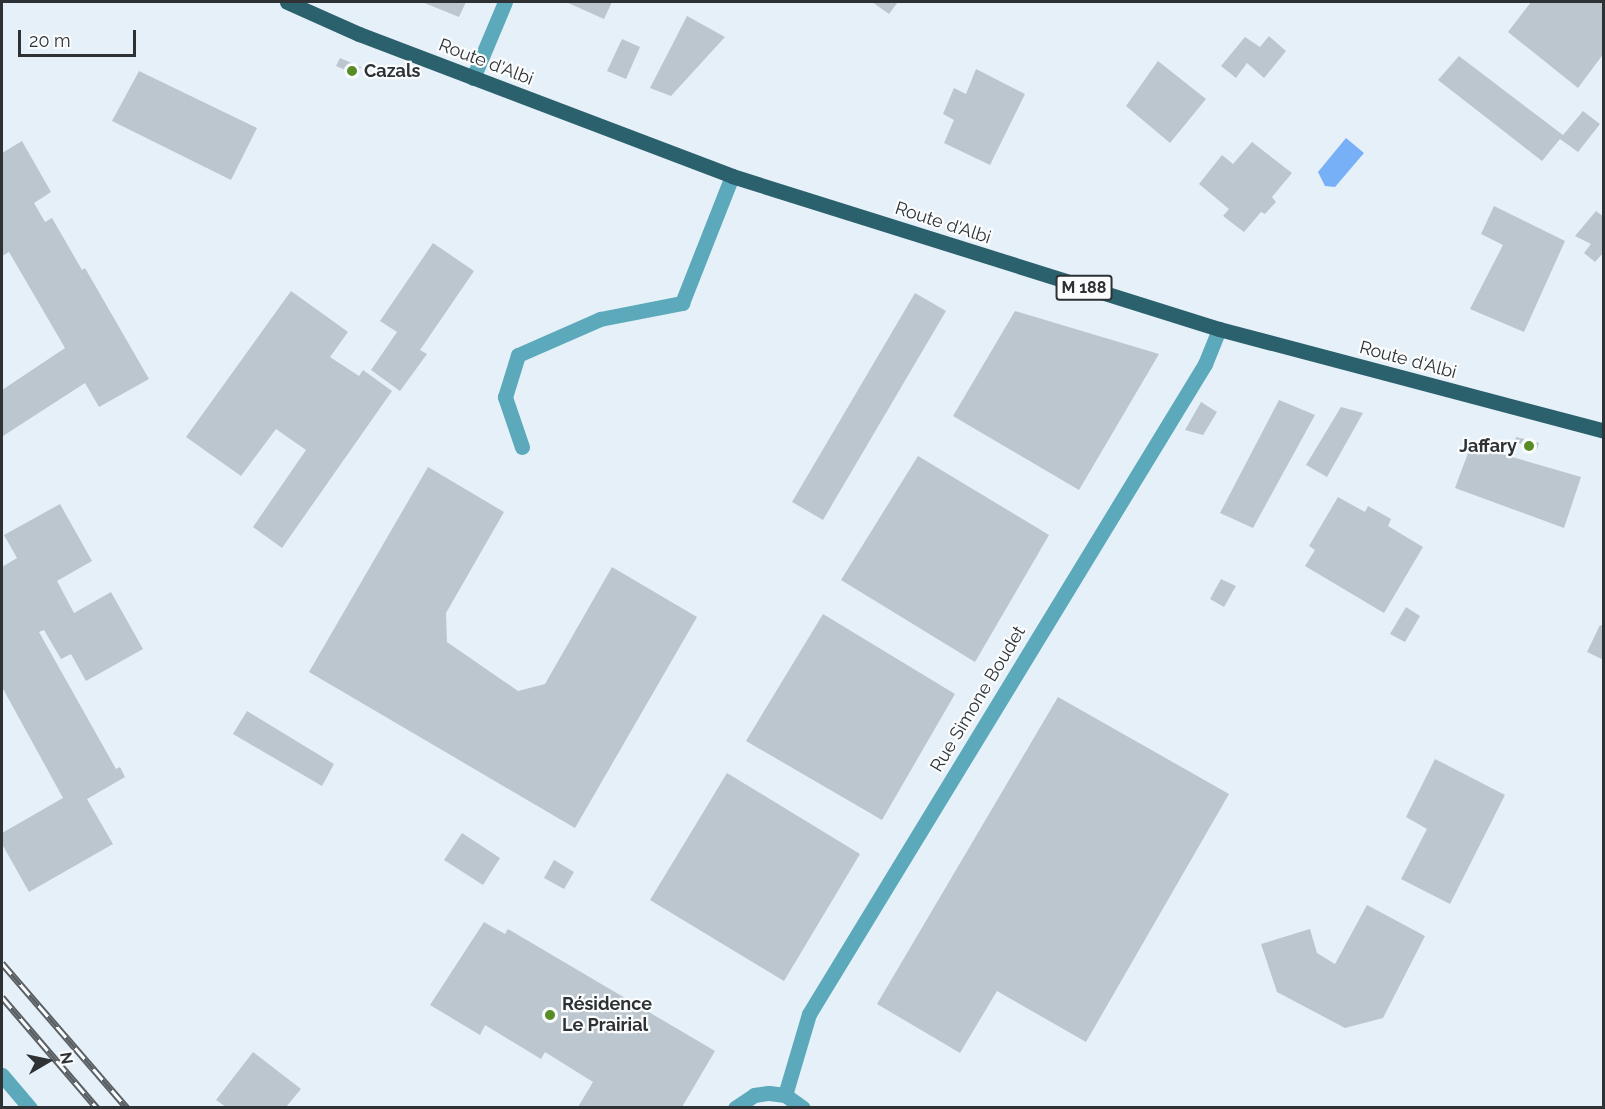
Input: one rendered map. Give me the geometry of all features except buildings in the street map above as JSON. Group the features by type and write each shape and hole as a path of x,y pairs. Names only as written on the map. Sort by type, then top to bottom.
{"main road":[{"name":"Route d'Albi","path":"287,2 473,78 732,176 1219,329 1604,431"}],"street":[{"path":"473,78 505,2"},
{"path":"522,447 505,397 518,355 600,319 682,303 732,176"},
{"name":"Rue Simone Boudet","path":"784,1095 809,1014 1205,364 1219,329"},
{"path":"2,1075 30,1107"},
{"path":"735,1107 754,1095 784,1095 803,1107"}],"water":[{"path":"1346,138 1364,153 1335,187 1325,186 1318,172"}],"railway":[{"path":"2,963 127,1108"},
{"path":"2,997 97,1108"}],"place":[{"name":"Cazals","path":"352,71"},
{"name":"Jaffary","path":"1529,446"},
{"name":"Résidence Le Prairial","path":"550,1015"}]}
